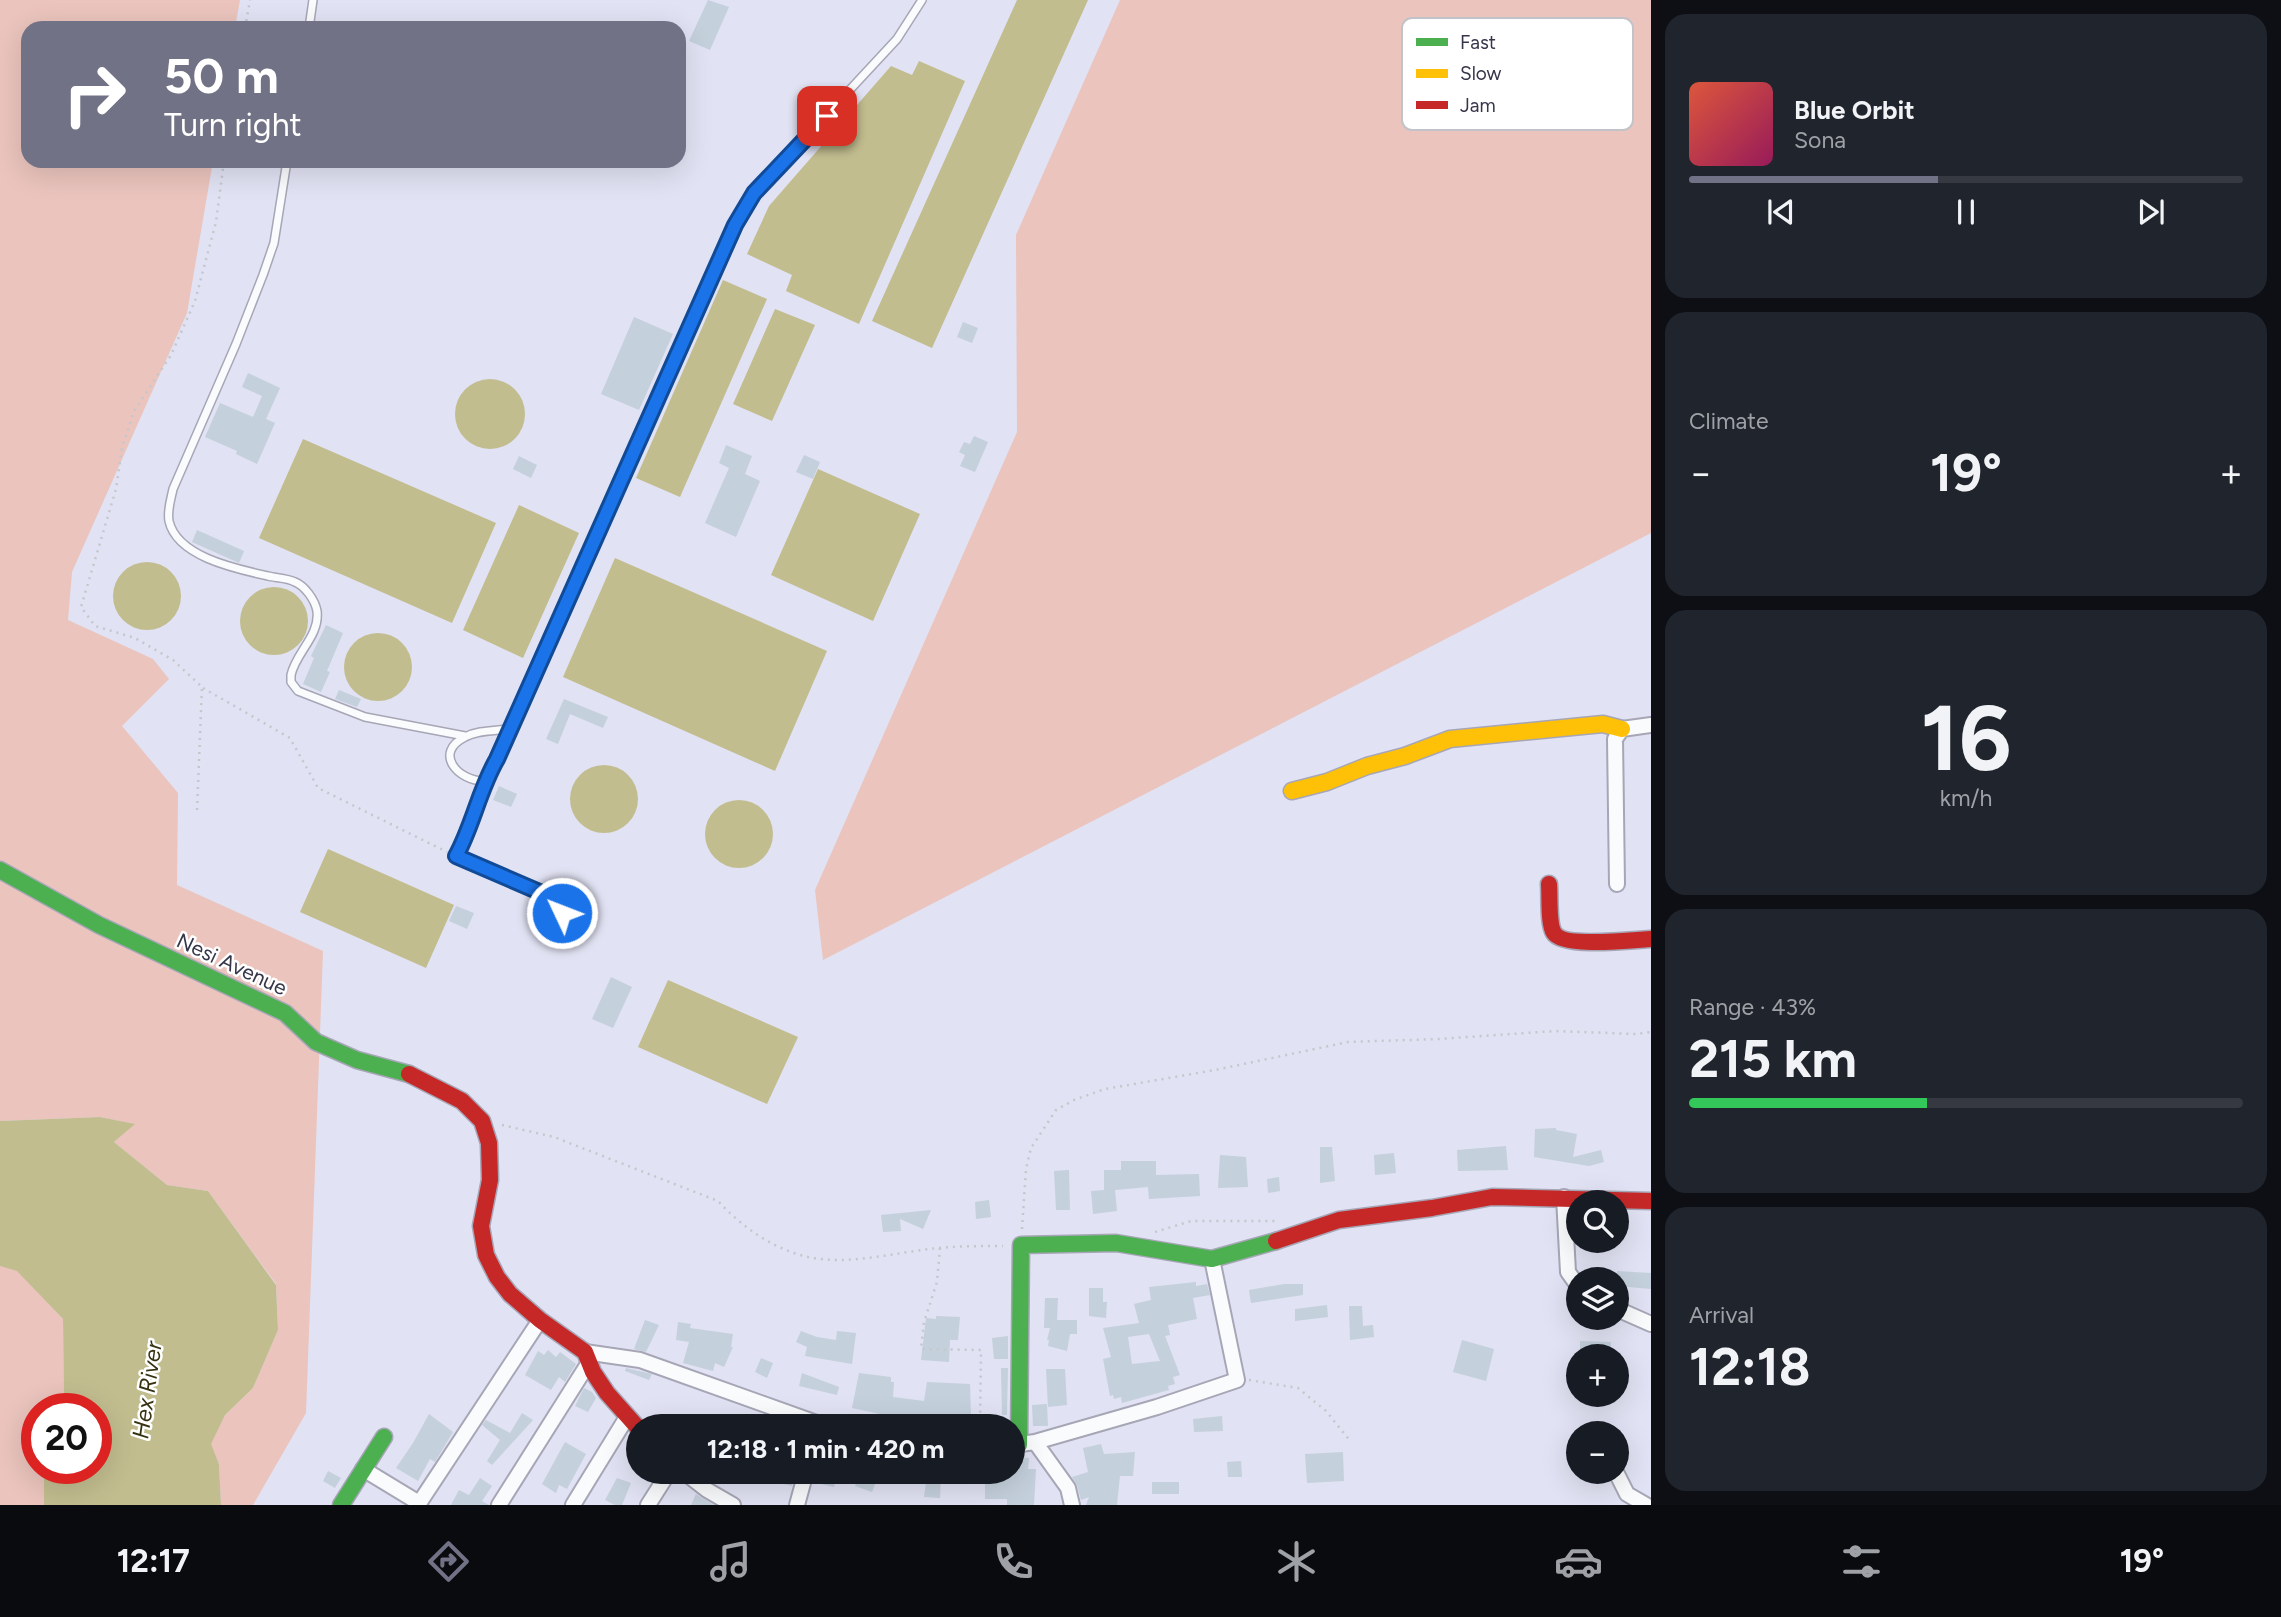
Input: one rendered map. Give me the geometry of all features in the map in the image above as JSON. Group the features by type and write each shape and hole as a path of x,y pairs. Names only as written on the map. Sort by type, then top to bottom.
{"street":[{"path":"1293,791 1327,782 1367,765 1405,756 1450,739 1589,725 1603,724 1622,729 1651,724"},
{"path":"1617,884 1615,739 1622,729"},
{"name":"Nesi Avenue","path":"0,870 99,925 285,1013 316,1042 357,1060 404,1071 432,1084 462,1101 482,1121"},
{"path":"1549,884 1552,931 1558,939 1575,942 1651,939"},
{"path":"482,1121 491,1160 481,1226 486,1255 497,1277 510,1294 586,1358 626,1414"},
{"path":"1023,1414 1021,1245 1116,1243 1212,1259 1265,1245 1339,1220 1492,1197 1651,1201"},
{"path":"1564,1197 1568,1267"},
{"path":"1025,1443 1157,1407 1237,1380 1212,1259"},
{"path":"1629,1314 1651,1324"},
{"path":"363,1469 419,1504 540,1320"},
{"path":"586,1358 640,1360 788,1414"},
{"path":"499,1505 586,1358"},
{"path":"573,1505 626,1433"},
{"path":"341,1505 384,1437"},
{"path":"1025,1446 1068,1488 1072,1505"},
{"path":"648,1505 661,1484"},
{"path":"700,1484 728,1504"},
{"path":"797,1505 803,1484"},
{"path":"1623,1484 1628,1494 1646,1505"}],"lane":[{"path":"310,21 313,0"},
{"path":"574,942 559,905 551,897 456,856 474,816 484,781 497,759 745,207 754,193 897,39 922,0"},
{"path":"286,168 274,243 249,313 173,489 168,512 170,522 182,542 195,552 224,565 295,582 313,600 317,612 315,627 290,675 290,682 298,691 365,717 466,736"},
{"path":"484,781 469,779 454,769 450,762 450,752 457,742 466,736 509,729"}],"path":[{"path":"246,21 250,0"},
{"path":"202,687 290,737 318,788 456,856"},
{"path":"482,1121 554,1137 718,1201 738,1223 768,1241 808,1257 840,1260 940,1248 1021,1245 1026,1169 1031,1148 1056,1110 1074,1100 1105,1089 1215,1070 1348,1042 1542,1032 1651,1032"},
{"path":"1153,1232 1191,1221 1286,1220"},
{"path":"940,1248 937,1282 924,1322 921,1349 981,1350 980,1414"},
{"path":"1237,1380 1257,1380 1297,1388 1326,1411 1352,1442"}],"shaded area":[{"path":"0,0 240,0 236,21 21,21 21,168 212,168 187,313 72,572 68,620 153,659 169,679 122,726 178,793 177,885 323,951 306,1413 253,1505 221,1505 219,1464 210,1444 225,1415 253,1388 278,1330 276,1284 208,1191 167,1185 114,1142 134,1124 100,1117 0,1121"},
{"path":"1120,0 1651,0 1651,533 823,960 815,890 1017,432 1016,235"},
{"path":"0,1266 17,1270 63,1319 64,1393 21,1393 21,1484 44,1484 44,1505 0,1505"}],"water":[{"path":"1017,0 1088,0 932,348 872,321"},
{"path":"919,61 965,81 859,324 786,291 792,275 747,254 769,206 891,66 912,75"},
{"path":"723,280 767,299 680,497 636,478"},
{"path":"775,309 815,325 772,421 733,404"},
{"path":"490,379 515,389 525,414 515,439 490,449 465,439 455,414 465,389"},
{"path":"303,439 496,523 452,623 259,538"},
{"path":"818,469 920,514 873,621 771,575"},
{"path":"519,505 579,533 523,658 463,630"},
{"path":"615,558 827,651 775,771 563,677"},
{"path":"147,562 160,565 171,572 178,583 181,596 178,609 171,620 160,627 147,630 134,627 123,620 116,609 113,596 116,583 123,572 134,565"},
{"path":"274,587 287,590 298,597 305,608 308,621 305,634 298,645 287,652 274,655 261,652 250,645 243,634 240,621 243,608 250,597 261,590"},
{"path":"378,633 391,636 402,643 409,654 412,667 409,680 402,691 391,698 378,701 365,698 354,691 347,680 344,667 347,654 354,643 365,636"},
{"path":"604,765 617,768 628,775 635,786 638,799 635,812 628,823 617,830 604,833 591,830 580,823 573,812 570,799 573,786 580,775 591,768"},
{"path":"739,800 752,803 763,810 770,821 773,834 770,847 763,858 752,865 739,868 726,865 715,858 708,847 705,834 708,821 715,810 726,803"},
{"path":"328,849 454,905 426,968 300,912"},
{"path":"668,980 798,1037 767,1104 638,1047"},
{"name":"Hex River","path":"100,1117 135,1124 114,1142 167,1185 208,1191 276,1285 278,1330 253,1388 225,1415 211,1444 219,1464 221,1505 44,1505 44,1484 112,1484 112,1393 64,1393 63,1319 17,1271 0,1266 0,1121"}],"building":[{"path":"708,0 729,7 710,50 689,41"},
{"path":"634,317 673,334 639,410 601,394"},
{"path":"963,322 978,328 972,343 957,337"},
{"path":"248,373 280,388 266,419 275,423 257,464 236,454 237,451 205,437 220,403 253,417 262,396 242,387"},
{"path":"974,436 988,442 975,472 960,466 965,455 959,452 964,442 970,444"},
{"path":"726,445 752,456 745,474 760,481 736,537 705,523 729,468 719,463"},
{"path":"804,455 820,462 813,479 796,472"},
{"path":"519,456 537,465 531,478 513,469"},
{"path":"197,530 244,551 239,563 192,542"},
{"path":"326,625 343,633 321,692 303,684 314,658 311,656"},
{"path":"339,690 361,699 357,707 335,699"},
{"path":"564,699 608,717 603,728 570,714 558,744 546,739"},
{"path":"499,786 517,794 511,807 493,800"},
{"path":"456,906 474,913 467,929 449,921"},
{"path":"611,977 632,987 613,1028 592,1019"},
{"path":"1556,1128 1577,1134 1573,1157 1601,1150 1604,1162 1589,1166 1534,1157 1535,1129"},
{"path":"1506,1146 1508,1170 1458,1171 1457,1150"},
{"path":"1320,1147 1332,1147 1335,1181 1320,1183"},
{"path":"1394,1153 1396,1173 1375,1175 1374,1155"},
{"path":"1220,1155 1246,1157 1248,1187 1218,1188"},
{"path":"1121,1161 1156,1161 1156,1175 1199,1174 1200,1196 1149,1199 1148,1187 1115,1190 1117,1211 1093,1214 1091,1191 1104,1190 1104,1170 1121,1170"},
{"path":"1069,1170 1070,1210 1056,1210 1054,1171"},
{"path":"1279,1177 1280,1191 1268,1193 1267,1179"},
{"path":"989,1200 991,1217 976,1219 975,1202"},
{"path":"931,1210 923,1229 900,1219 901,1231 883,1232 881,1215"},
{"path":"1629,1272 1651,1273 1651,1289 1629,1287"},
{"path":"1196,1282 1196,1286 1207,1284 1210,1295 1193,1298 1197,1319 1168,1325 1170,1335 1165,1336 1180,1375 1173,1377 1175,1384 1168,1386 1169,1390 1122,1403 1121,1397 1114,1399 1113,1395 1110,1396 1103,1359 1111,1357 1103,1328 1139,1323 1134,1304 1151,1300 1149,1287","holes":["1149,1334 1160,1361 1132,1364 1128,1337"]},
{"path":"1303,1284 1303,1295 1251,1303 1249,1290"},
{"path":"1089,1288 1103,1288 1103,1302 1107,1302 1106,1318 1089,1316"},
{"path":"1045,1298 1058,1298 1057,1320 1077,1320 1077,1334 1070,1334 1067,1351 1048,1346 1050,1328 1044,1328"},
{"path":"1327,1305 1328,1317 1295,1321 1295,1309"},
{"path":"1349,1306 1362,1306 1363,1326 1373,1325 1374,1337 1350,1340"},
{"path":"936,1316 960,1317 958,1340 950,1340 949,1362 921,1360 926,1318 936,1319"},
{"path":"645,1320 659,1325 646,1352 634,1349"},
{"path":"678,1322 691,1324 690,1328 733,1334 733,1347 724,1367 715,1363 713,1371 683,1363 689,1342 676,1340"},
{"path":"801,1331 836,1340 837,1331 856,1333 852,1364 805,1356 807,1347 796,1342"},
{"path":"1008,1336 1008,1359 994,1359 992,1338"},
{"path":"1462,1340 1494,1349 1486,1381 1453,1372"},
{"path":"1580,1341 1611,1342 1611,1344 1580,1344"},
{"path":"548,1350 556,1357 560,1352 576,1364 565,1382 559,1377 551,1390 525,1375 538,1351 544,1355"},
{"path":"761,1358 773,1363 767,1378 755,1372"},
{"path":"626,1368 652,1374 649,1380 625,1371"},
{"path":"1001,1368 1008,1368 1007,1414 1002,1414"},
{"path":"1046,1369 1065,1369 1067,1405 1048,1407"},
{"path":"802,1373 839,1387 837,1395 799,1386"},
{"path":"859,1373 891,1377 891,1382 894,1382 893,1397 924,1401 927,1382 970,1384 971,1414 880,1414 852,1408"},
{"path":"584,1388 596,1398 588,1412 575,1406"},
{"path":"1047,1404 1048,1426 1033,1426 1032,1405"},
{"path":"522,1413 533,1420 492,1465 487,1461 500,1440 482,1425 486,1420 510,1433"},
{"path":"429,1414 453,1432 435,1462 430,1459 418,1481 396,1468"},
{"path":"1222,1416 1223,1431 1194,1432 1193,1419"},
{"path":"565,1442 586,1454 567,1489 559,1485 556,1493 542,1484"},
{"path":"1101,1444 1104,1454 1135,1452 1133,1476 1120,1476 1117,1505 1086,1505 1089,1497 1081,1500 1072,1477 1088,1472 1083,1448"},
{"path":"1343,1452 1344,1481 1307,1483 1305,1454"},
{"path":"1025,1458 1029,1458 1028,1469 1036,1469 1034,1505 1007,1505 1007,1499 985,1499 985,1484 1025,1484"},
{"path":"1241,1461 1242,1477 1228,1477 1227,1462"},
{"path":"328,1471 341,1478 335,1488 323,1481"},
{"path":"480,1478 492,1486 482,1501 489,1505 451,1505 459,1490 469,1495"},
{"path":"617,1478 631,1484 622,1505 605,1500"},
{"path":"1152,1482 1179,1482 1179,1494 1152,1494"},
{"path":"856,1484 875,1484 872,1492 855,1486"},
{"path":"926,1484 941,1484 940,1498 924,1497"},
{"path":"696,1494 702,1498 714,1505 691,1505"}],"traffic: fast":[{"path":"0,870 99,925 285,1013 316,1042 357,1060 409,1074"},
{"path":"1019,1414 1021,1245 1116,1243 1212,1259 1276,1241"},
{"path":"341,1505 384,1437"}],"traffic: slow":[{"path":"1292,791 1327,782 1450,739 1603,724 1622,729"}],"traffic: jam":[{"path":"1549,884 1551,923 1554,933 1560,938 1584,942 1651,939"},
{"path":"409,1074 462,1101 482,1121 489,1143 490,1180 481,1226 486,1255 497,1277 510,1294 540,1320 585,1352 593,1372 626,1414"},
{"path":"1276,1241 1339,1220 1492,1197 1651,1201"}],"route":[{"path":"562,913 551,897 538,890 456,856 474,816 484,781 497,759 735,225 754,193 827,116"}]}
